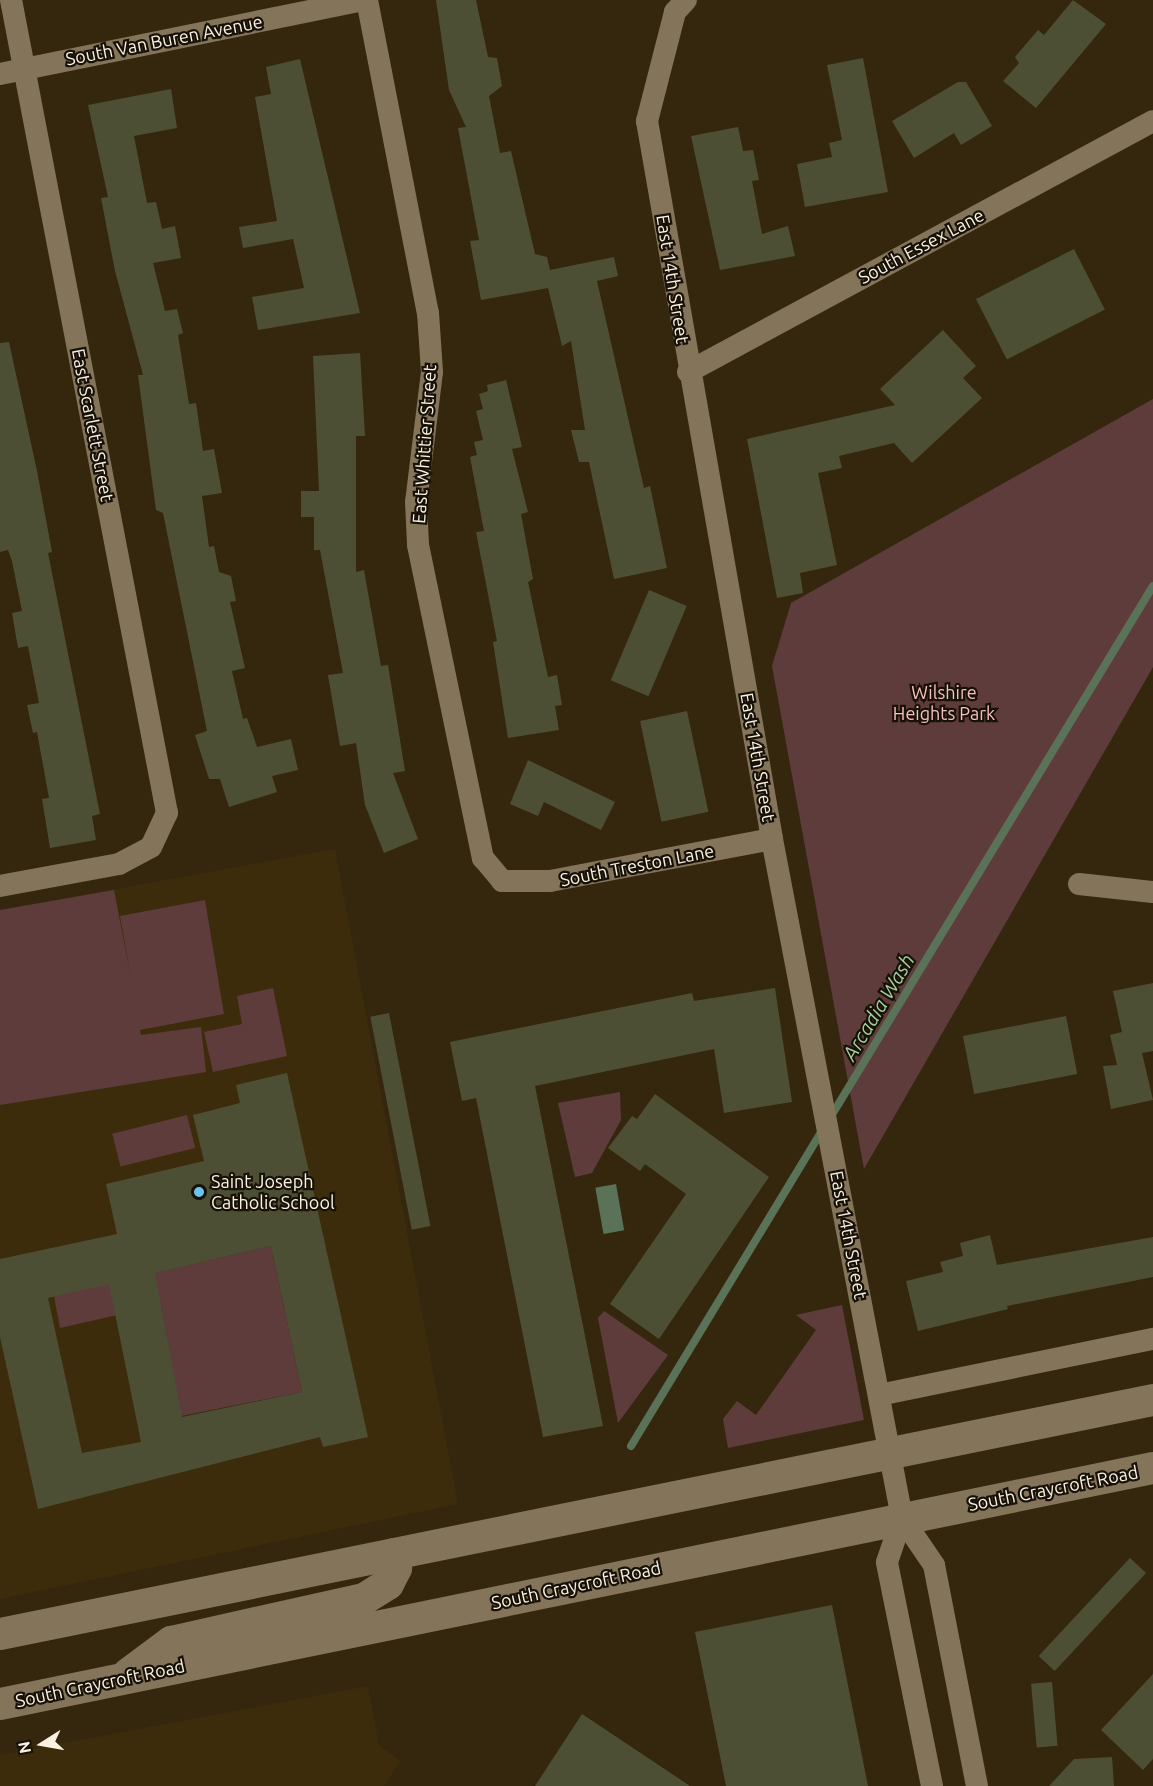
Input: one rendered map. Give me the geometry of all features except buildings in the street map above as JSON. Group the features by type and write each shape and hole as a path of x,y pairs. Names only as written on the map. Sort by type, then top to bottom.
{"main road":[{"path":"0,1634 1153,1400"},
{"name":"South Craycroft Road","path":"0,1704 1153,1468"},
{"path":"120,1679 171,1642 364,1599 388,1584 396,1568 394,1554"}],"street":[{"name":"East Scarlett Street","path":"0,886 119,864 151,847 167,813 11,0"},
{"name":"South Van Buren Avenue","path":"0,74 365,0"},
{"name":"East Whittier Street","path":"365,0 428,313 432,372 416,502 418,545 483,858 502,881"},
{"name":"East 14th Street","path":"686,0 675,12 647,122 688,372 772,839 902,1518"},
{"name":"South Essex Lane","path":"688,372 1153,120"},
{"name":"South Treston Lane","path":"502,881 550,881 772,839"},
{"path":"1078,884 1153,892"},
{"path":"879,1395 1153,1339"},
{"path":"902,1518 887,1562 932,1786"},
{"path":"902,1518 934,1565 977,1786"}],"shaded area":[{"name":"Saint Joseph Catholic School","path":"335,849 458,1504 0,1599 0,910"},
{"path":"616,1184 624,1230 603,1234 595,1188"},
{"path":"368,1686 379,1745 400,1761 384,1786 0,1786 0,1755"}],"green space":[{"name":"Wilshire Heights Park","path":"1153,399 1153,667 864,1169 772,666 791,603"},
{"path":"114,890 131,978 120,916 205,900 224,1014 140,1030 141,1035 201,1027 206,1072 0,1105 0,910"},
{"path":"273,988 287,1056 213,1072 204,1032 242,1024 237,996"},
{"path":"620,1092 621,1120 592,1173 575,1177 558,1103"},
{"path":"187,1115 195,1148 121,1167 112,1134"},
{"path":"271,1246 302,1392 181,1416 161,1305 60,1328 54,1296"},
{"path":"842,1305 864,1420 728,1448 723,1419 737,1401 756,1415 816,1330 796,1315"},
{"path":"604,1311 668,1355 618,1423 598,1318"}],"waterway":[{"name":"Arcadia Wash","path":"830,1118 1153,586"},
{"name":"Arcadia Wash","path":"631,1446 822,1131"}],"place":[{"name":"Saint Joseph Catholic School","path":"199,1192"}]}
